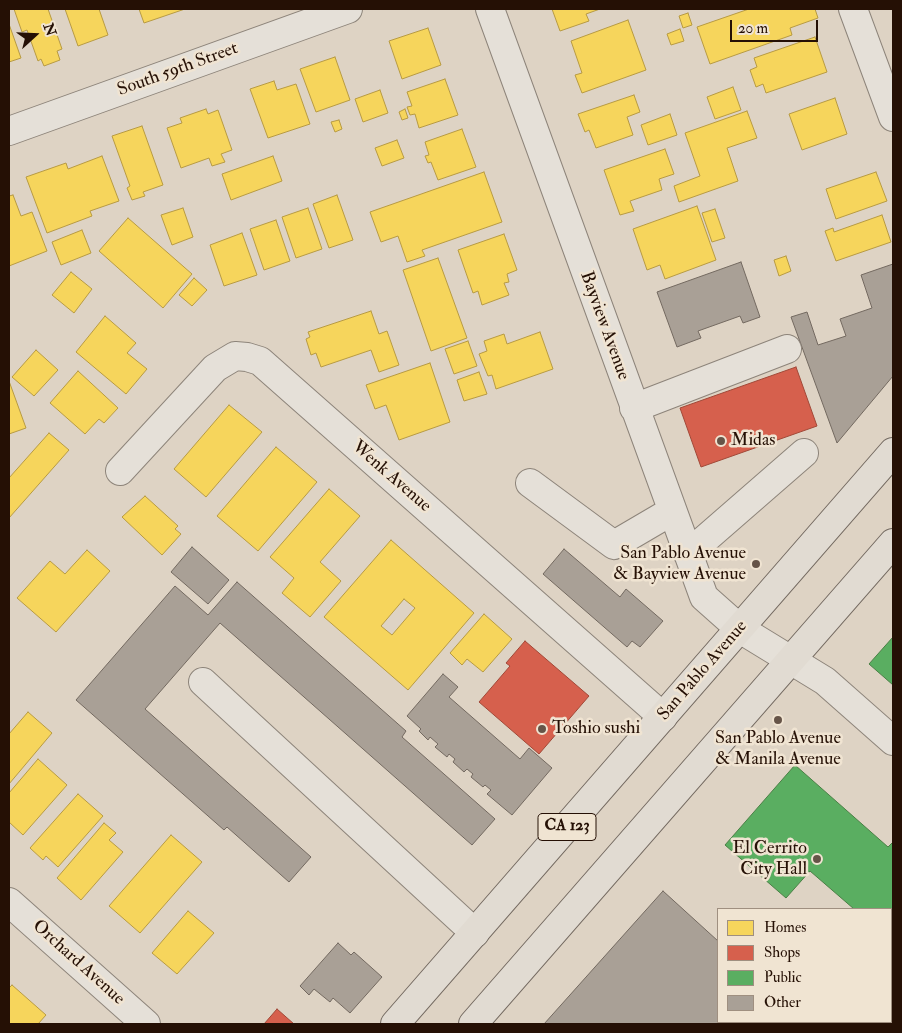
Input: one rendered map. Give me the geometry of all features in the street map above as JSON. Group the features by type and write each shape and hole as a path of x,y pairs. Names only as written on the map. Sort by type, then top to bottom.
{"main road":[{"name":"San Pablo Avenue","path":"394,1024 893,452"},
{"path":"473,1024 893,543"}],"street":[{"name":"South 59th Street","path":"9,131 348,9"},
{"name":"Bayview Avenue","path":"490,9 704,597 740,629 825,681 893,741"},
{"path":"853,9 893,117"},
{"path":"634,408 787,349"},
{"name":"Wenk Avenue","path":"120,471 216,368 235,356 260,361 663,717"},
{"path":"688,554 804,453"},
{"path":"530,483 614,545 672,511"},
{"path":"203,682 475,932"},
{"name":"Orchard Avenue","path":"9,902 146,1024"}],"building: Homes":[{"path":"14,9 48,9 62,49 57,51 60,60 44,66 41,59 38,61 27,30 22,32"},
{"path":"65,9 99,9 108,35 78,46"},
{"path":"139,9 185,9 144,23"},
{"path":"552,9 600,9 586,14 589,21 560,31"},
{"path":"749,9 815,9 818,18 790,28 792,35 710,64 697,27"},
{"path":"688,13 692,25 683,28 679,16"},
{"path":"628,20 646,70 582,93 575,75 582,73 571,41"},
{"path":"9,24 21,58 9,62"},
{"path":"428,28 441,65 402,79 389,41"},
{"path":"680,29 684,41 671,45 667,34"},
{"path":"815,37 827,72 766,93 763,84 756,87 750,70 757,67 754,58"},
{"path":"335,57 350,100 316,112 300,69"},
{"path":"445,79 458,115 419,128 415,114 410,115 407,107 412,106 407,92"},
{"path":"274,81 277,90 296,84 310,124 268,138 250,89"},
{"path":"733,87 741,110 715,119 707,97"},
{"path":"380,90 388,113 363,122 355,99"},
{"path":"634,95 640,112 627,117 633,135 596,148 589,130 585,132 578,114"},
{"path":"835,98 847,134 802,150 789,114"},
{"path":"206,109 208,114 218,110 232,150 221,154 225,162 212,166 209,158 181,168 167,128 182,123 180,118"},
{"path":"405,109 408,118 402,120 399,112"},
{"path":"747,111 757,138 727,148 738,181 679,202 674,186 700,176 685,133"},
{"path":"670,114 677,135 648,145 641,125"},
{"path":"339,120 342,129 335,132 331,122"},
{"path":"142,126 163,185 143,192 145,196 132,200 127,188 130,186 112,136"},
{"path":"462,129 476,167 438,180 431,162 428,163 425,156 429,155 425,142"},
{"path":"397,140 404,158 382,166 375,148"},
{"path":"665,149 674,174 659,179 662,190 630,201 634,211 620,215 604,170"},
{"path":"102,156 119,201 90,211 92,216 47,233 26,177 66,163 68,169"},
{"path":"273,156 282,181 231,200 222,174"},
{"path":"484,172 502,222 422,250 425,256 407,262 398,236 381,242 370,212"},
{"path":"876,172 887,201 836,219 826,189"},
{"path":"13,195 21,216 32,212 47,251 9,266 9,196"},
{"path":"337,195 353,240 329,248 313,204"},
{"path":"697,206 716,260 665,279 660,265 647,270 633,229"},
{"path":"183,208 193,237 172,245 161,215"},
{"path":"308,208 322,249 296,258 282,217"},
{"path":"715,209 725,238 712,242 702,213"},
{"path":"882,215 891,242 836,261 825,231 833,228 834,232"},
{"path":"128,218 192,274 163,308 99,251"},
{"path":"276,220 290,261 264,270 250,229"},
{"path":"82,230 91,253 61,265 52,242"},
{"path":"242,233 257,275 224,286 210,245"},
{"path":"504,234 517,270 507,274 509,282 504,283 509,295 482,305 478,291 473,293 458,250"},
{"path":"786,256 791,271 779,276 774,260"},
{"path":"438,258 467,338 431,351 403,270"},
{"path":"71,272 92,289 74,313 52,295"},
{"path":"194,278 207,290 192,306 179,295"},
{"path":"371,311 379,334 387,331 399,365 379,372 371,350 321,367 316,353 311,355 306,339 310,337 308,332"},
{"path":"105,316 136,343 127,353 147,369 126,394 76,352"},
{"path":"540,332 553,369 496,389 492,375 488,376 479,354 487,351 484,341 504,334 507,344"},
{"path":"468,341 477,366 454,374 445,349"},
{"path":"36,350 58,370 34,396 12,377"},
{"path":"430,363 450,422 399,440 386,405 375,409 366,385"},
{"path":"78,371 118,408 104,423 99,419 85,434 50,403"},
{"path":"479,372 487,394 464,401 457,380"},
{"path":"9,381 26,428 9,434"},
{"path":"229,405 262,432 206,497 174,469"},
{"path":"49,433 69,450 9,518 9,478"},
{"path":"276,447 317,482 258,551 217,516"},
{"path":"329,489 360,516 320,562 341,581 310,617 282,593 294,578 270,557"},
{"path":"145,496 178,526 175,529 181,534 162,555 122,517"},
{"path":"391,540 474,613 408,690 324,617","holes":["404,599 415,608 392,635 381,626"]},
{"path":"87,550 110,571 56,632 17,598 50,561 65,574"},
{"path":"484,614 512,639 483,672 467,659 462,665 450,653"},
{"path":"28,712 52,733 9,784 9,734"},
{"path":"38,759 67,785 23,835 9,822 9,793"},
{"path":"78,794 103,816 58,867 46,856 43,860 30,848"},
{"path":"104,823 116,833 109,840 123,852 81,900 57,878"},
{"path":"171,835 202,862 140,933 109,906"},
{"path":"188,911 214,933 177,974 152,953"},
{"path":"12,985 46,1015 38,1024 9,1024 9,988"}],"building: Shops":[{"path":"796,367 817,426 701,467 680,408"},
{"path":"525,641 589,696 539,754 479,702 510,666 506,663"},
{"path":"277,1009 294,1024 264,1024"}],"building: Public":[{"path":"893,637 893,685 869,664"},
{"name":"El Cerrito City Hall","path":"795,765 888,847 893,842 893,944 892,908 853,908 810,871 786,898 725,845"}],"building: Other":[{"path":"741,262 760,317 743,323 740,316 698,331 701,338 677,347 657,292"},
{"path":"893,264 893,376 837,443 791,317 807,312 818,345 846,336 840,319 872,308 861,275"},
{"path":"192,547 229,580 208,604 171,572"},
{"path":"564,549 620,597 626,589 663,621 640,647 632,641 627,647 543,574"},
{"path":"237,582 406,731 402,737 495,819 472,845 220,623 145,709 311,857 289,882 227,827 224,830 76,700 175,586 208,615"},
{"path":"443,674 458,687 449,697 520,759 529,748 552,768 512,815 487,794 491,790 485,785 483,787 471,777 473,774 467,769 464,772 453,762 455,759 449,754 447,757 435,747 438,744 430,737 428,740 419,731 421,729 407,716"},
{"path":"663,891 717,940 717,1023 816,1024 544,1024"},
{"path":"338,943 351,955 354,952 382,977 350,1013 333,998 330,1002 314,989 309,995 300,986"},
{"path":"884,1023 885,1024 858,1024"}],"place":[{"name":"Midas","path":"721,441"},
{"name":"San Pablo Avenue & Bayview Avenue","path":"756,564"},
{"name":"San Pablo Avenue & Manila Avenue","path":"778,720"},
{"name":"Toshio sushi","path":"542,729"},
{"name":"El Cerrito City Hall","path":"817,859"}]}
